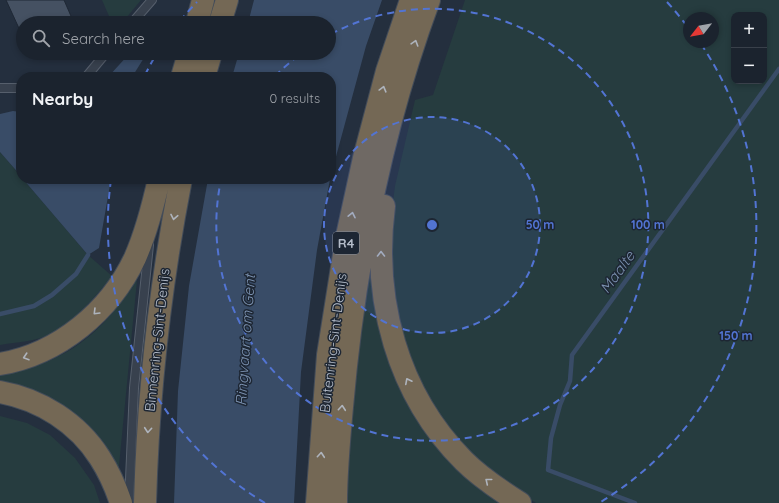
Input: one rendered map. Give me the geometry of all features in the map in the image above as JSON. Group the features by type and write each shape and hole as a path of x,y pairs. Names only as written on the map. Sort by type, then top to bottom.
{"highway":[{"path":"199,16 203,0"},
{"path":"222,16 227,0"},
{"name":"Buitenring-Sint-Denijs","path":"318,503 328,355 347,236 366,151 388,71 411,0"},
{"path":"336,503 346,360 358,274 371,203 403,80 429,0"},
{"path":"183,72 187,60"},
{"path":"205,72 209,60"},
{"path":"403,80 406,97 386,184 381,226 381,265 385,304 393,342 404,374 420,405 439,434 465,462 498,489 520,503"},
{"path":"0,364 8,363 50,347 74,332 109,300 132,264 153,208 158,184"},
{"name":"Binnenring-Sint-Denijs","path":"145,503 146,446 156,336 169,240 180,184"},
{"path":"0,392 40,404 62,419 82,436 100,458 115,487 121,503"},
{"path":"0,408 31,416 55,429 76,447 93,468 110,503"}],"lane":[{"path":"138,16 152,0"},
{"path":"90,72 100,60"},
{"path":"0,88 16,88"},
{"path":"128,503 134,388 153,208"}],"green space":[{"path":"102,0 141,0 128,16 109,16"},
{"path":"465,0 779,0 779,503 536,503 503,482 471,456 446,428 412,371 394,303 390,227 395,186 415,100 433,95"},
{"path":"0,152 16,170 16,184 27,184 88,255 112,276 82,310 56,331 35,340 0,345"},
{"path":"374,232 398,377 508,503 345,503 355,353"},
{"path":"137,280 118,476 105,452 0,387 0,375 26,369 48,361 79,344 104,323"},
{"path":"0,416 27,423 50,435 75,458 94,485 100,503 0,503"}],"water":[{"path":"254,0 382,0 366,46 336,157 336,72 233,72 237,60 336,60 336,16 250,16"},
{"path":"124,60 143,60 135,72 113,72"},
{"path":"16,111 16,170 0,152 0,114"},
{"path":"27,184 110,184 99,248 88,255"},
{"name":"Ringvaart om Gent","path":"207,184 329,184 317,250 301,372 294,503 174,503 178,391 189,286"}],"building":[{"path":"6,0 64,0 71,16 16,16 16,22"}],"waterway":[{"name":"Maalte","path":"635,503 548,470 551,438 560,405 570,381 572,355 779,69"},
{"path":"0,314 34,306 52,295 76,274 88,255"}]}
